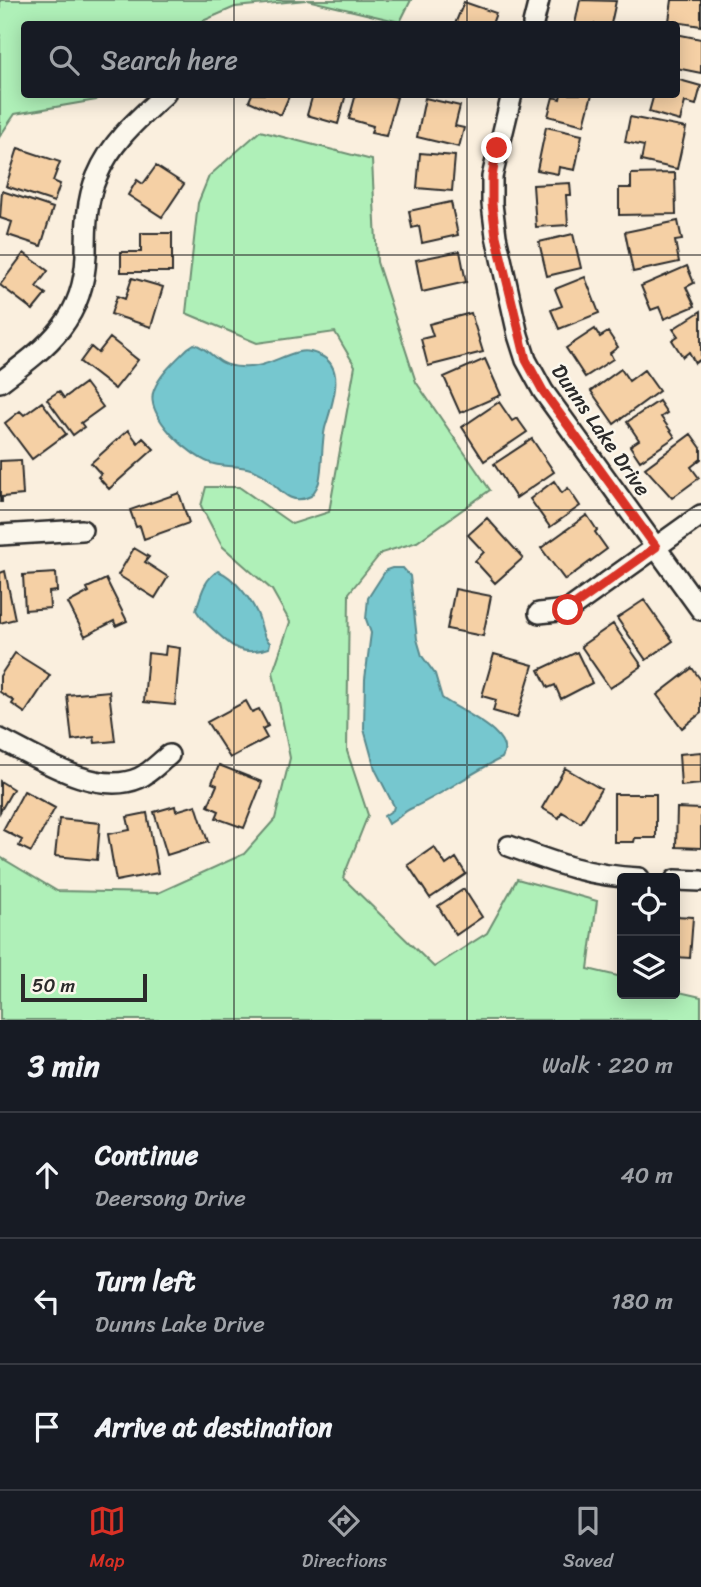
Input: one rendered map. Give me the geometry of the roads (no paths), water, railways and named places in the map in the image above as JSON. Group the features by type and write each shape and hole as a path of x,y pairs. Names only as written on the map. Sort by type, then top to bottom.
{"street":[{"path":"534,21 539,0"},
{"path":"0,382 52,341 69,319 81,294 89,204 96,178 123,134 160,98"},
{"name":"Dunns Lake Drive","path":"511,98 494,167 492,204 496,236 526,360 543,391 701,610"},
{"path":"539,613 568,610 701,515"},
{"path":"0,535 82,530"},
{"path":"0,739 76,776 98,782 123,782 139,778 169,755"},
{"path":"509,846 578,871 617,877"},
{"path":"680,880 701,881"}],"water":[{"path":"194,344 232,366 256,366 304,351 328,360 333,368 335,388 325,428 319,482 311,496 303,499 290,497 256,471 205,460 182,445 162,423 153,400 154,390 160,378"},
{"path":"403,568 410,576 417,639 422,656 435,674 442,698 494,731 504,749 502,758 388,824 384,816 393,810 394,806 375,769 364,729 365,679 371,633 366,619 368,598 386,570"},
{"path":"218,571 236,584 252,604 270,643 269,648 245,651 233,646 204,621 196,610 209,578"}]}
